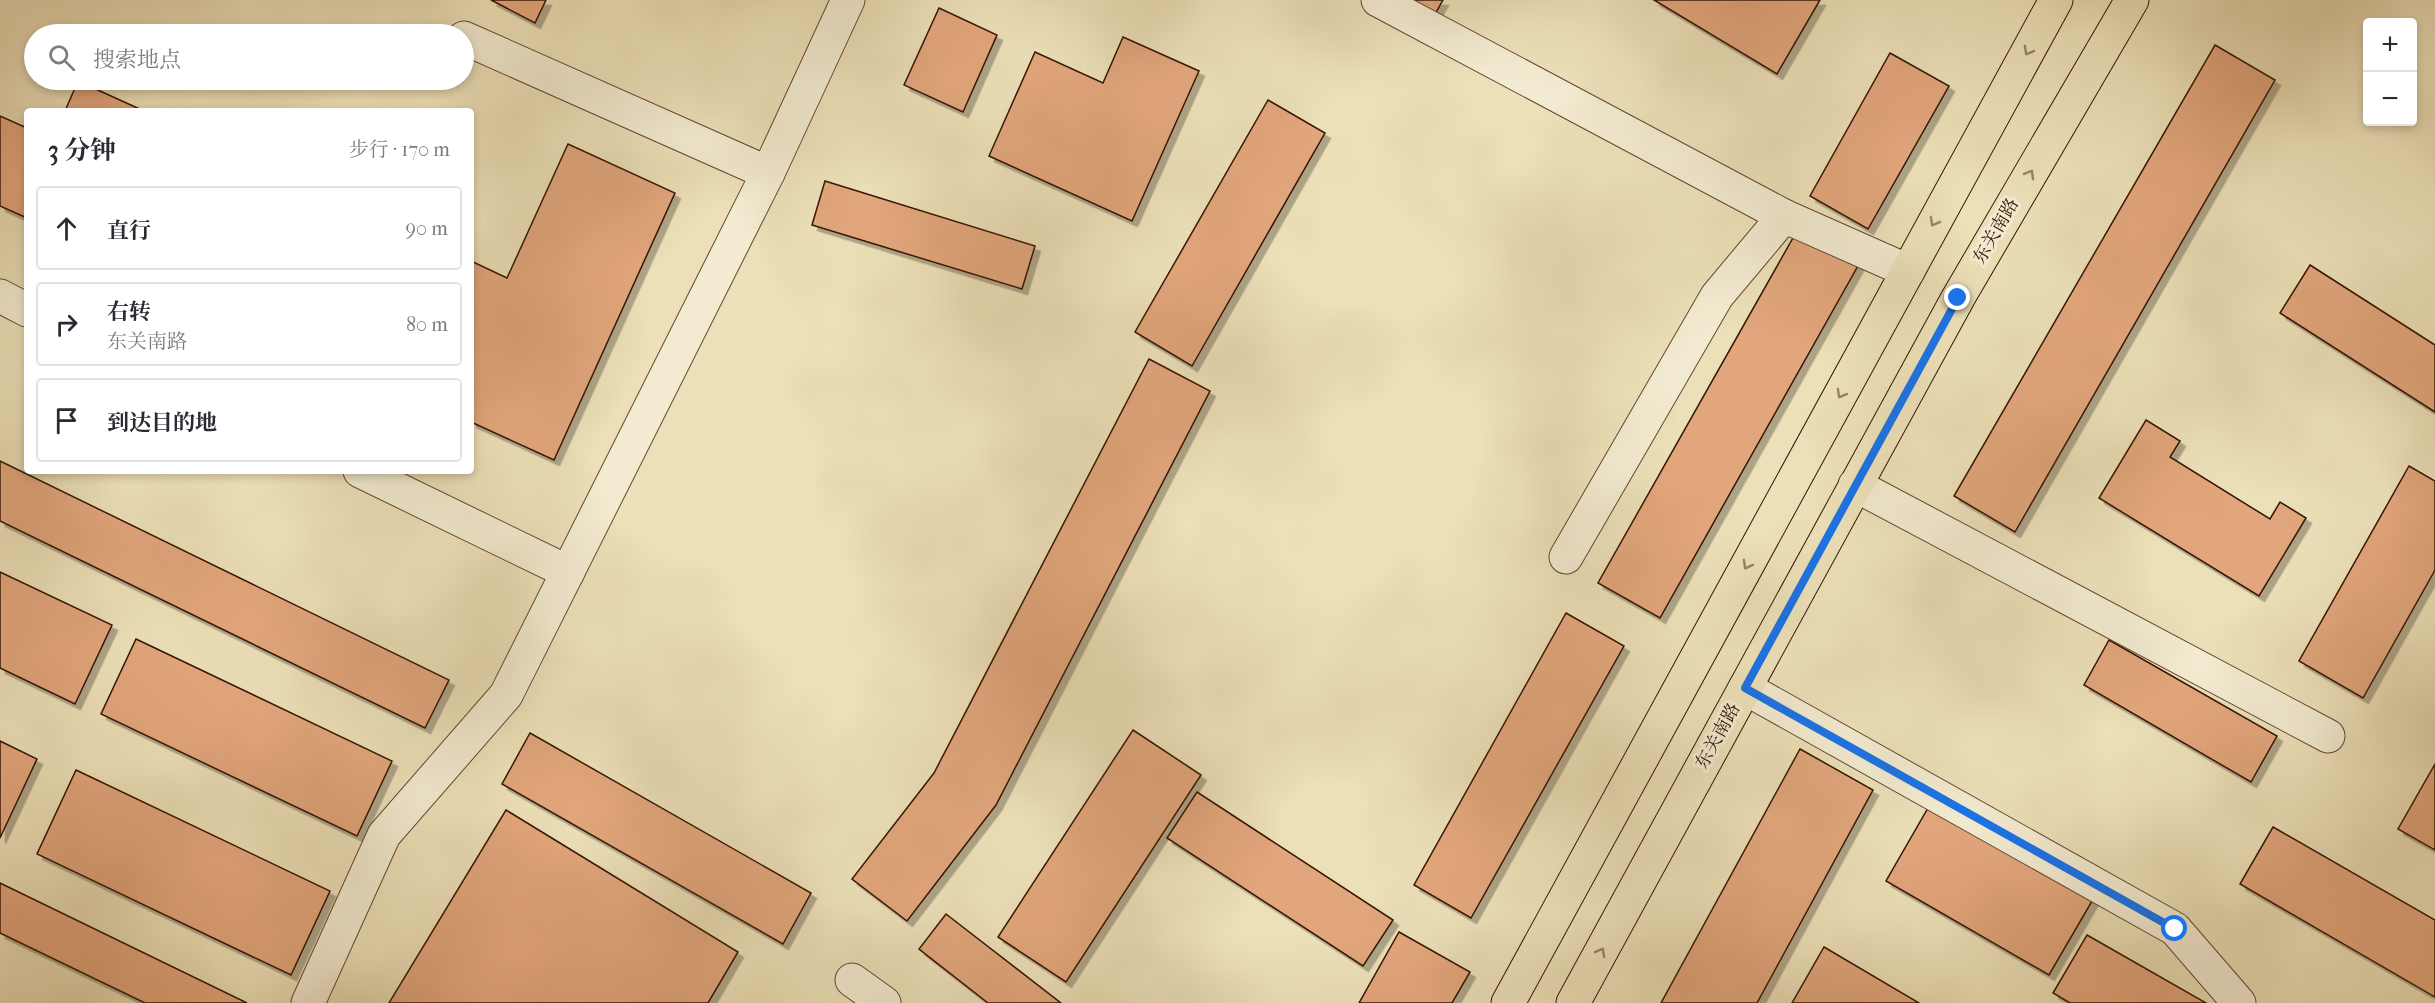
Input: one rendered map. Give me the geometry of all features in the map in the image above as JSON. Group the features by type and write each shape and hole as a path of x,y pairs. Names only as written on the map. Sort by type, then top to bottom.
{"main road":[{"path":"1508,1003 2056,0"},
{"name":"东关南路","path":"1573,1003 1958,298 2132,0"}],"street":[{"path":"308,1003 384,834 506,695 768,173 848,0"},
{"path":"1378,0 1784,216 1908,271"},
{"path":"474,42 768,173"},
{"path":"1566,557 1717,296 1784,216"},
{"path":"0,296 24,308"},
{"path":"366,474 568,572"},
{"path":"1855,485 2328,736"},
{"path":"1745,688 2175,929 2239,1003"},
{"path":"852,980 884,1003"}],"building":[{"path":"491,0 546,0 535,23"},
{"path":"1411,0 1443,0 1435,14"},
{"path":"1654,0 1820,0 1777,74"},
{"path":"939,8 997,35 963,112 904,85"},
{"path":"1123,37 1199,71 1132,221 989,156 1035,52 1103,83"},
{"path":"2215,45 2275,80 2015,532 1954,496"},
{"path":"1890,53 1949,86 1868,229 1810,196"},
{"path":"74,90 98,90 137,108 66,108"},
{"path":"1268,100 1325,133 1192,366 1135,332"},
{"path":"0,116 24,127 24,217 0,206"},
{"path":"568,144 675,193 554,460 474,423 474,262 507,278"},
{"path":"825,181 1035,246 1022,289 812,225"},
{"path":"1798,229 1859,264 1660,618 1598,583"},
{"path":"2310,265 2435,345 2435,412 2280,313"},
{"path":"1149,359 1210,391 996,805 907,921 852,879 934,773"},
{"path":"2146,420 2180,441 2170,457 2270,519 2280,502 2306,518 2259,596 2099,498"},
{"path":"0,461 449,680 425,728 0,521"},
{"path":"2409,466 2435,481 2435,570 2363,698 2299,661"},
{"path":"0,572 112,625 75,704 0,668"},
{"path":"1566,613 1624,646 1471,918 1414,885"},
{"path":"136,639 392,761 357,836 101,714"},
{"path":"2109,640 2277,736 2251,782 2084,685"},
{"path":"1133,730 1201,775 1066,982 998,937"},
{"path":"530,733 811,893 783,944 502,784"},
{"path":"0,741 37,759 0,838"},
{"path":"1800,749 1873,790 1757,1003 1661,1003"},
{"path":"2435,764 2435,850 2398,829"},
{"path":"76,770 330,891 291,975 37,854"},
{"path":"1197,792 1393,920 1363,966 1167,838"},
{"path":"1932,801 2095,896 2049,975 1886,881"},
{"path":"506,810 738,952 708,1003 389,1003"},
{"path":"2273,827 2435,920 2435,997 2240,884"},
{"path":"0,883 247,1003 145,1003 0,933"},
{"path":"946,914 1061,1003 988,1003 919,949"},
{"path":"1399,932 1470,972 1452,1003 1359,1003"},
{"path":"2087,935 2206,1003 2070,1003 2053,993"},
{"path":"1824,947 1919,1003 1792,1003"}],"route":[{"path":"1958,298 1745,688 2175,929"}]}
